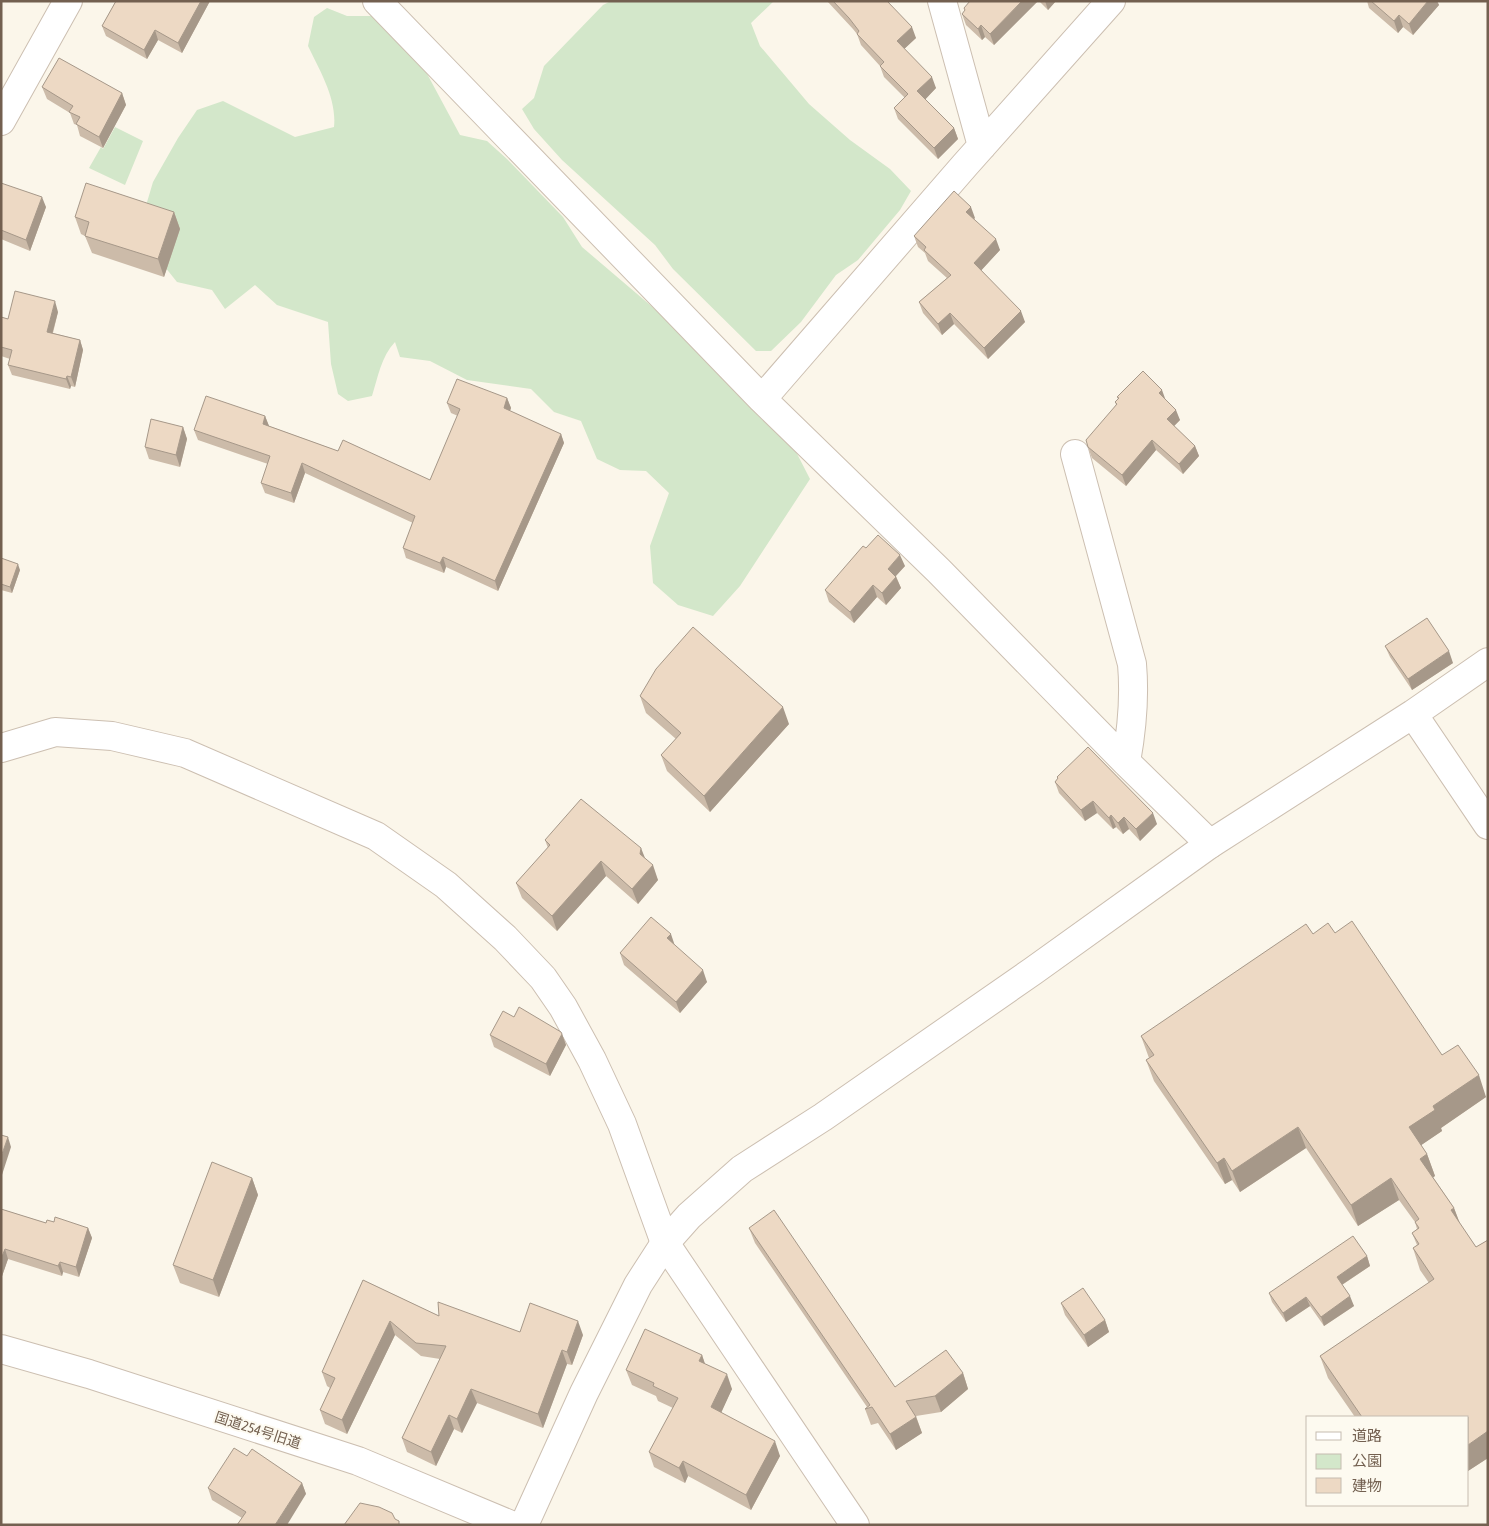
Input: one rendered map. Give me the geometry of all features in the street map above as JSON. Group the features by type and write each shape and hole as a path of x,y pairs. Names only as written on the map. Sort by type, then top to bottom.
{"street":[{"path":"1,121 68,1"},
{"path":"377,1 762,399 939,571 1126,762 1210,844"},
{"path":"942,1 982,146"},
{"path":"762,399 1111,1"},
{"path":"1075,454 1132,664 1135,694 1132,732 1126,762"},
{"path":"524,1525 588,1384 638,1285 665,1243 688,1216 742,1170 823,1117 1034,971 1210,844 1413,714 1488,662"},
{"path":"1413,714 1488,826"},
{"path":"1,748 55,732 112,736 185,753 376,836 446,885 505,938 543,978 563,1007 622,1124 665,1243 855,1525"},
{"name":"国道254号旧道","path":"1,1349 88,1374 358,1461 511,1525"}],"green space":[{"path":"611,1 774,1 751,23 760,46 809,104 850,140 890,169 911,191 900,210 858,260 836,275 801,322 771,351 756,351 673,269 655,245 562,160 534,129 522,109 534,98 544,66 603,5"},
{"path":"327,8 347,16 374,16 418,57 460,135 487,141 507,159 563,217 582,247 663,316 792,444 810,479 740,586 713,616 678,605 653,583 650,546 669,493 646,471 620,470 597,459 581,421 554,412 531,389 467,380 430,361 400,357 395,342 383,361 372,396 348,401 338,394 331,364 328,322 277,305 255,285 225,309 212,290 177,282 157,257 142,219 153,182 178,138 197,110 223,101 295,137 334,127 333,106 330,96 308,46 314,17"},
{"path":"115,127 143,141 125,185 89,168 101,147 103,149"}],"building":[{"path":"116,1 201,1 178,43 155,30 144,50 102,26"},
{"path":"833,1 887,1 912,27 897,41 932,77 917,91 954,128 934,148 894,108 908,94 880,66 884,62 857,34 859,31"},
{"path":"970,1 1022,1 990,34 981,25 978,29 962,14"},
{"path":"1371,1 1428,1 1409,24 1399,15 1394,21"},
{"path":"59,58 122,93 99,137 76,124 80,117 69,112 73,106 42,87"},
{"path":"1,183 42,197 26,240 1,230"},
{"path":"86,183 174,212 158,259 85,236 89,222 75,217"},
{"path":"954,191 971,207 966,212 996,239 974,263 1021,311 984,348 950,313 938,324 919,302 951,275 924,250 926,247 914,236"},
{"path":"15,291 55,301 47,332 80,340 71,377 67,376 66,379 8,365 12,350 1,347 1,317 8,319"},
{"path":"1143,371 1162,390 1159,393 1176,410 1167,419 1195,446 1179,464 1152,440 1122,475 1088,447 1086,440 1117,404 1115,402 1119,398 1117,397"},
{"path":"457,379 507,398 504,408 561,434 495,581 443,557 440,563 403,548 415,516 302,463 291,493 261,483 270,456 194,430 206,396 265,416 263,424 338,451 343,440 430,480 460,409 447,403"},
{"path":"151,419 183,427 176,455 145,447"},
{"path":"878,535 900,555 888,569 896,577 882,593 873,585 850,612 825,590 863,546 866,548"},
{"path":"1,558 18,564 10,587 1,584"},
{"path":"1427,618 1449,651 1408,679 1385,646"},
{"path":"693,627 783,707 704,796 661,755 681,733 640,696 656,669"},
{"path":"1088,747 1153,813 1136,829 1124,817 1118,823 1111,815 1109,818 1093,801 1081,810 1055,782 1057,777"},
{"path":"581,799 641,848 640,854 653,865 632,889 601,861 552,916 516,883 550,845 545,840"},
{"path":"651,917 671,934 667,938 703,970 676,1002 620,953"},
{"path":"1352,921 1442,1055 1458,1045 1479,1075 1433,1106 1435,1110 1409,1127 1427,1154 1420,1159 1454,1208 1451,1210 1476,1247 1488,1240 1488,1431 1469,1444 1469,1416 1361,1416 1320,1356 1434,1279 1413,1248 1419,1244 1412,1233 1419,1228 1415,1222 1419,1219 1391,1178 1351,1205 1298,1127 1232,1171 1224,1158 1217,1163 1146,1060 1154,1055 1141,1036 1306,924 1313,934 1328,923 1335,933"},
{"path":"519,1007 562,1034 546,1064 490,1035 503,1011 514,1017"},
{"path":"1,1135 8,1137 1,1157"},
{"path":"212,1162 252,1178 213,1280 173,1265"},
{"path":"1,1209 46,1223 47,1220 54,1222 55,1217 88,1228 76,1267 60,1262 58,1266 5,1249 1,1259"},
{"path":"774,1210 895,1387 946,1350 963,1373 935,1396 906,1401 916,1417 890,1434 872,1407 865,1409 870,1405 749,1228"},
{"path":"1353,1236 1367,1256 1337,1277 1350,1296 1321,1317 1306,1297 1283,1313 1269,1293"},
{"path":"363,1280 439,1316 438,1302 520,1332 530,1303 578,1321 567,1352 562,1350 538,1414 471,1389 457,1419 449,1415 431,1452 402,1438 446,1346 416,1343 390,1321 342,1420 320,1410 335,1378 322,1372"},
{"path":"1083,1288 1105,1320 1084,1335 1061,1303"},
{"path":"645,1329 702,1355 699,1361 727,1374 711,1407 775,1441 746,1495 683,1461 679,1468 649,1452 678,1398 653,1386 654,1383 626,1370"},
{"path":"234,1448 247,1456 252,1449 302,1483 275,1525 237,1525 246,1512 208,1488"},
{"path":"360,1503 379,1507 392,1513 395,1519 399,1521 399,1525 344,1525"}]}
